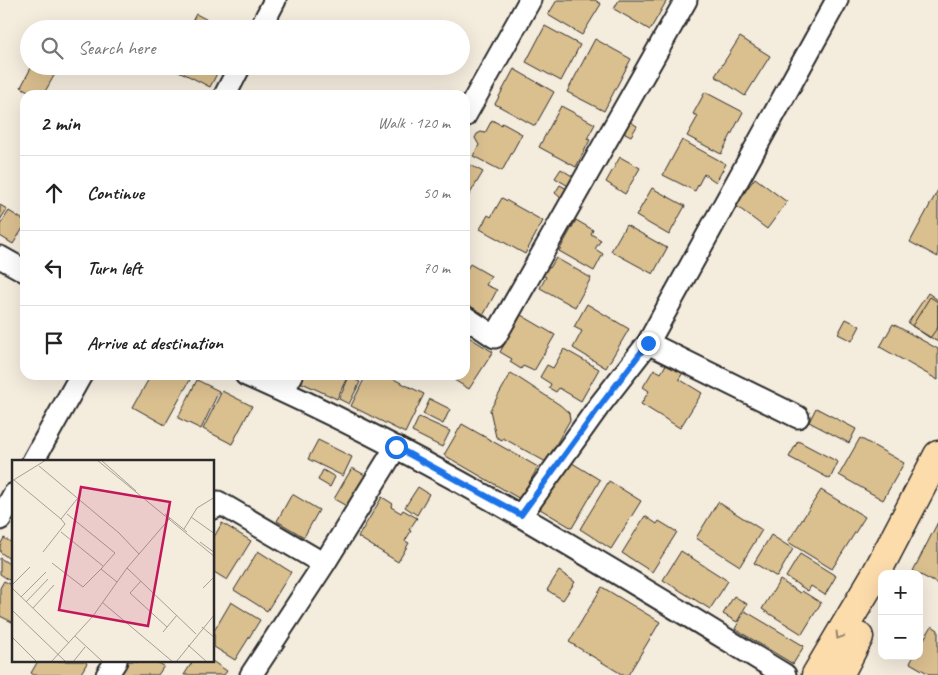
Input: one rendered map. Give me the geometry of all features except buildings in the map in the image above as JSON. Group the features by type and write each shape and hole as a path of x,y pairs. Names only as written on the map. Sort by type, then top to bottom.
{"main road":[{"path":"816,675 878,572 938,455"},
{"path":"896,570 938,492"},
{"path":"839,675 878,603"}],"street":[{"path":"265,20 275,0"},
{"path":"470,107 530,0"},
{"path":"470,321 495,337 686,0"},
{"path":"521,515 648,343 837,0"},
{"path":"228,90 235,75"},
{"path":"0,257 20,268"},
{"path":"648,343 798,418"},
{"path":"33,460 78,380"},
{"path":"272,380 287,383 396,447 521,515 785,675"},
{"path":"251,675 324,564 396,447"},
{"path":"0,519 12,498"},
{"path":"215,506 218,502 324,564"},
{"path":"107,675 115,662"}],"route":[{"path":"396,447 521,515 648,343"}]}
